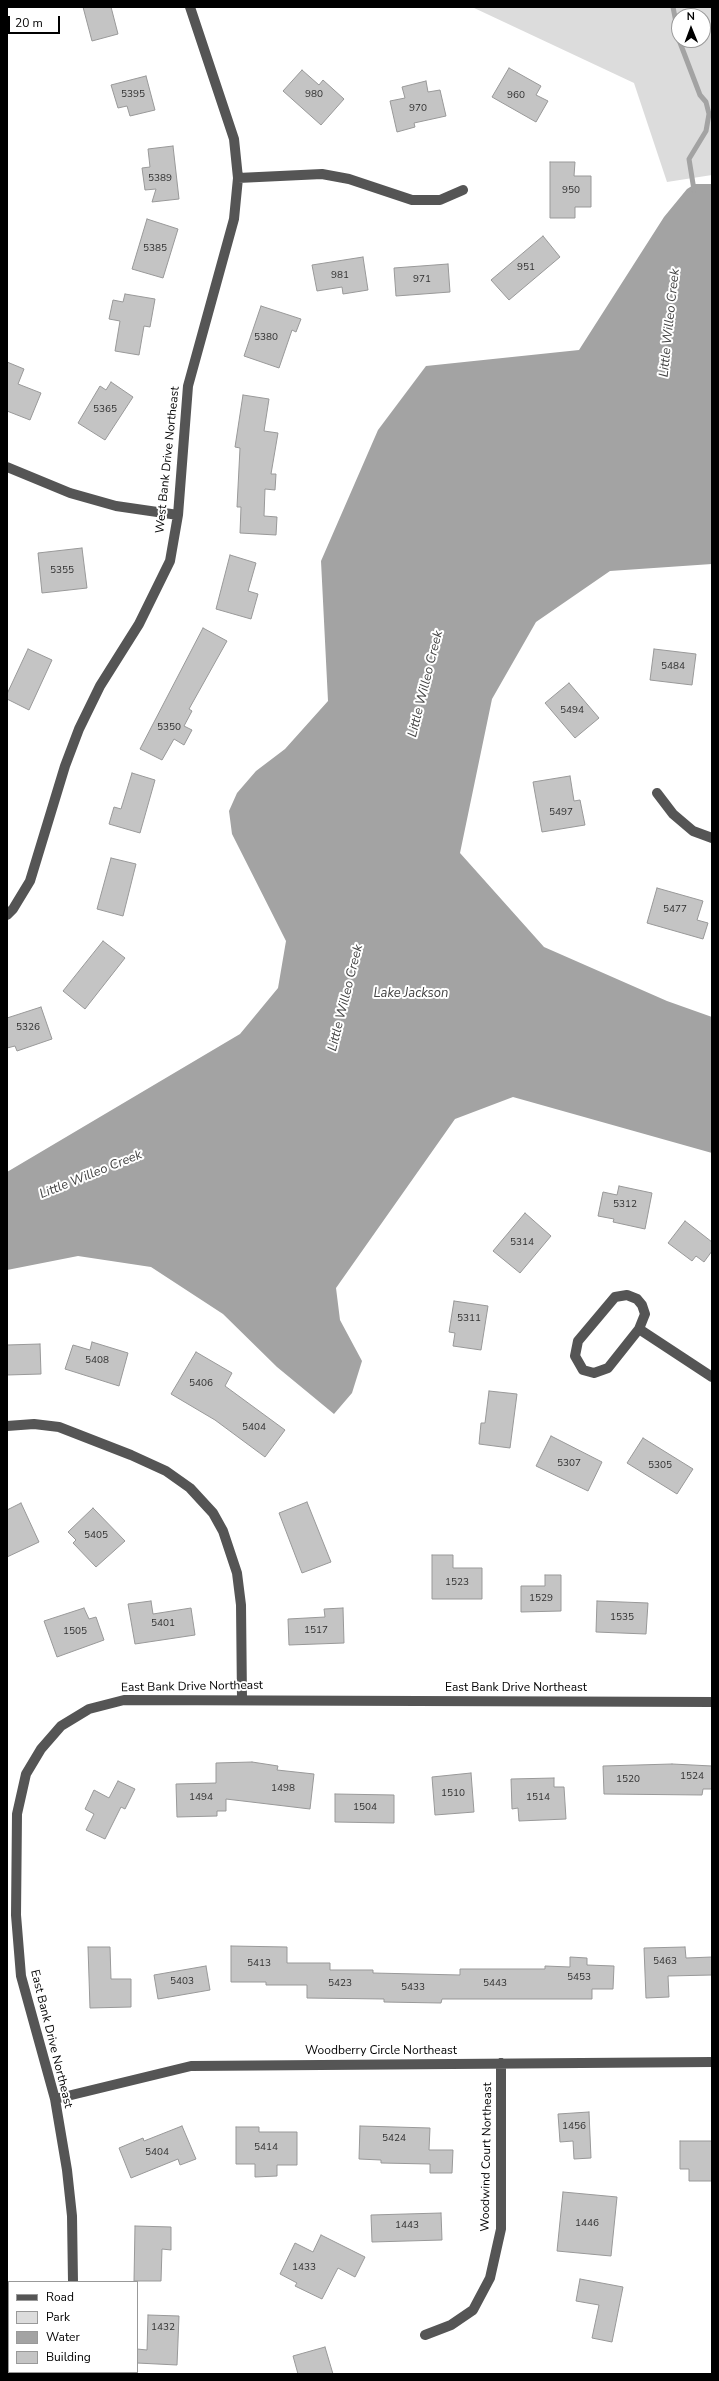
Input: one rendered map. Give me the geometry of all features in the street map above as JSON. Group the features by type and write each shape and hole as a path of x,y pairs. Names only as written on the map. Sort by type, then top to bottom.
{"street":[{"name":"West Bank Drive Northeast","path":"7,915 13,909 30,881 65,766 79,729 100,686 139,624 170,561 178,515 188,386 232,226 238,178 234,139 190,7"},
{"path":"238,178 322,174 349,178 412,200 440,200 463,190"},
{"path":"7,466 70,493 116,506 178,515"},
{"path":"658,793 673,814 692,831 712,838"},
{"path":"627,1295 637,1300 642,1305 645,1314 640,1329 608,1368 594,1373 583,1370 574,1356 578,1341 615,1297 627,1295"},
{"path":"640,1329 712,1377"},
{"path":"7,1426 34,1424 59,1427 130,1455 166,1471 190,1488 213,1513 223,1531 238,1573 241,1605 242,1699"},
{"name":"East Bank Drive Northeast","path":"73,2281 72,2216 67,2170 54,2099 21,1976 16,1915 17,1814 26,1774 41,1749 61,1726 89,1709 124,1700 242,1699 712,1702"},
{"name":"Woodberry Circle Northeast","path":"54,2099 191,2066 712,2062"},
{"name":"Woodwind Court Northeast","path":"425,2335 451,2325 473,2310 490,2278 501,2229 501,2063"}],"green space":[{"path":"472,7 712,7 712,175 667,182 634,83"}],"water":[{"name":"Lake Jackson","path":"695,184 712,184 712,564 610,571 536,622 492,699 460,853 544,947 667,1001 712,1017 712,1153 513,1097 455,1119 336,1288 340,1320 362,1361 352,1393 334,1414 277,1367 223,1314 151,1267 78,1256 7,1270 7,1172 240,1034 278,988 286,941 232,834 229,811 237,793 256,771 285,749 328,701 321,561 378,430 426,366 579,350 664,217 687,189"}],"building":[{"path":"83,7 111,7 118,34 92,41"},
{"path":"509,68 541,86 536,95 548,101 536,122 492,97"},
{"path":"302,70 319,85 323,80 344,99 321,125 283,91"},
{"path":"146,76 155,110 130,116 127,106 118,108 111,85"},
{"path":"426,81 428,92 440,90 446,116 414,123 415,127 397,132 390,101 405,98 402,87"},
{"path":"173,146 179,199 152,202 156,189 145,190 142,168 150,167 148,149"},
{"path":"550,162 575,162 574,176 591,176 591,207 575,207 575,218 550,218"},
{"path":"147,219 178,229 163,278 132,269"},
{"path":"543,236 560,257 509,300 491,280"},
{"path":"363,257 368,290 343,294 342,287 317,291 312,265"},
{"path":"448,264 450,292 396,296 394,268"},
{"path":"125,294 155,299 150,327 144,326 139,355 115,351 120,321 109,319 113,300 123,302"},
{"path":"261,306 301,319 296,332 292,330 279,368 244,356"},
{"path":"7,362 24,369 18,384 41,393 30,420 7,411"},
{"path":"111,382 133,397 105,440 78,423 100,386 106,390"},
{"path":"243,395 269,399 264,431 278,433 271,474 276,474 275,490 265,489 264,516 277,517 276,535 240,533 241,507 237,507 240,448 235,447"},
{"path":"82,548 87,588 42,593 38,553"},
{"path":"230,555 256,563 248,591 258,594 251,619 216,609"},
{"path":"203,628 227,641 189,709 192,711 184,726 192,730 184,745 174,739 162,760 140,749"},
{"path":"28,649 52,660 29,710 7,699 7,694"},
{"path":"654,649 696,654 692,685 650,680"},
{"path":"569,683 599,718 575,738 545,703"},
{"path":"132,773 155,780 140,833 109,824 114,807 121,809"},
{"path":"570,776 574,801 580,800 585,825 542,832 533,782"},
{"path":"111,858 136,864 123,916 97,909"},
{"path":"657,888 703,901 697,920 708,923 703,939 647,923"},
{"path":"103,941 125,958 85,1009 63,991"},
{"path":"41,1007 52,1039 17,1051 15,1046 7,1048 7,1018"},
{"path":"619,1186 652,1193 645,1229 613,1222 614,1219 598,1216 603,1192 617,1195"},
{"path":"525,1213 551,1236 520,1273 493,1251"},
{"path":"685,1221 712,1242 712,1251 704,1262 696,1256 692,1261 668,1243"},
{"path":"454,1301 488,1306 481,1350 453,1346 455,1333 449,1332"},
{"path":"92,1342 128,1353 119,1386 65,1369 73,1345 90,1350"},
{"path":"40,1344 41,1374 7,1375 7,1345"},
{"path":"196,1352 232,1373 225,1386 285,1430 265,1457 215,1420 171,1394"},
{"path":"489,1391 517,1394 510,1448 479,1444 481,1423 485,1423"},
{"path":"551,1436 602,1462 588,1491 536,1466"},
{"path":"643,1438 693,1469 677,1494 627,1463"},
{"path":"307,1502 331,1562 302,1573 279,1513"},
{"path":"21,1503 39,1542 7,1557 7,1510"},
{"path":"93,1508 125,1541 96,1567 73,1543 76,1540 68,1532"},
{"path":"432,1555 453,1555 453,1568 482,1568 482,1599 432,1599"},
{"path":"545,1575 561,1575 561,1611 521,1612 521,1586 545,1586"},
{"path":"151,1601 153,1614 191,1608 195,1635 135,1644 128,1604"},
{"path":"597,1601 648,1603 646,1634 596,1632"},
{"path":"84,1608 89,1619 96,1617 104,1640 57,1657 44,1621"},
{"path":"343,1608 344,1643 289,1645 288,1619 325,1617 324,1609"},
{"path":"252,1762 278,1766 277,1770 314,1774 310,1809 226,1799 226,1811 217,1811 217,1816 177,1817 176,1784 216,1783 216,1763"},
{"path":"672,1764 712,1766 712,1789 703,1789 702,1795 604,1794 603,1766"},
{"path":"471,1773 474,1812 435,1815 432,1777"},
{"path":"554,1778 554,1787 564,1787 566,1819 519,1821 518,1808 512,1809 511,1779"},
{"path":"118,1781 135,1789 125,1809 121,1807 105,1839 86,1830 94,1814 85,1809 94,1790 109,1798"},
{"path":"335,1794 394,1795 394,1823 335,1822"},
{"path":"231,1946 287,1947 287,1963 330,1963 330,1970 373,1970 373,1973 460,1975 460,1969 545,1969 545,1966 570,1967 570,1957 587,1958 587,1965 614,1966 613,1989 592,1989 592,1999 442,1999 441,2003 384,2002 384,1999 307,1998 307,1985 266,1985 266,1982 231,1982"},
{"path":"88,1947 110,1947 111,1979 131,1979 131,2007 90,2008"},
{"path":"685,1947 686,1958 712,1957 712,1975 668,1976 669,1997 646,1998 644,1948"},
{"path":"206,1966 210,1990 158,1999 154,1975"},
{"path":"589,2112 591,2158 574,2159 573,2141 560,2142 558,2114"},
{"path":"182,2126 196,2159 180,2165 178,2159 131,2178 119,2148 143,2138 144,2141"},
{"path":"360,2126 430,2128 429,2150 453,2150 452,2173 430,2173 430,2164 381,2163 381,2160 359,2159"},
{"path":"236,2127 259,2127 259,2132 297,2132 297,2165 277,2165 277,2176 255,2177 255,2164 236,2164"},
{"path":"680,2141 712,2141 712,2181 689,2181 689,2169 680,2169"},
{"path":"563,2192 617,2197 611,2256 557,2251"},
{"path":"441,2213 442,2240 372,2242 371,2215"},
{"path":"135,2226 171,2227 171,2250 162,2249 161,2281 134,2281"},
{"path":"321,2235 365,2257 355,2277 338,2268 322,2299 295,2286 297,2283 280,2274 295,2243 313,2252"},
{"path":"580,2279 623,2287 612,2342 592,2338 599,2305 576,2301"},
{"path":"148,2315 179,2316 177,2365 138,2363 138,2349 147,2350"},
{"path":"325,2347 333,2374 298,2374 293,2356"}],"waterway":[{"name":"Little Willeo Creek","path":"682,48 700,95 706,102 709,114 706,131 689,159 694,190"}]}
